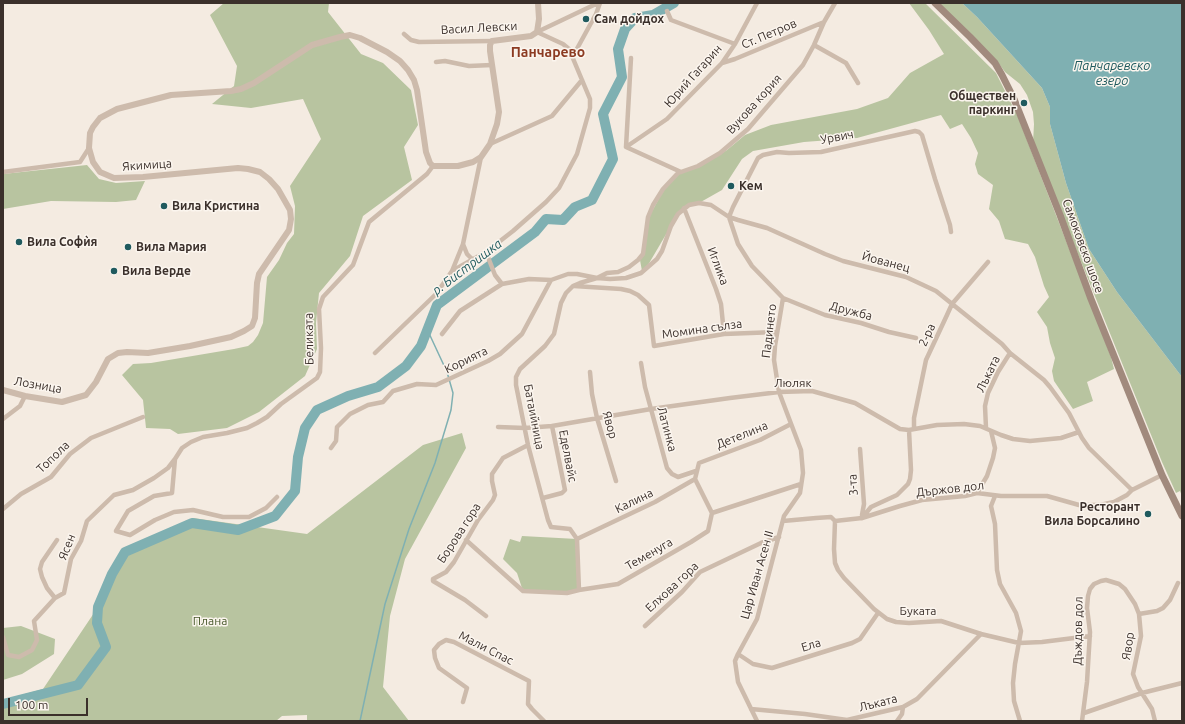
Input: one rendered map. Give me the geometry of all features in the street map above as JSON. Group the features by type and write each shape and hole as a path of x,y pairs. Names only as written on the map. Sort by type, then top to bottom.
{"main road":[{"name":"Самоковско шосе","path":"935,3 995,63 1014,99 1060,215 1091,299 1162,475 1182,516"}],"street":[{"path":"452,271 486,252 546,202 559,188 577,154 590,108 590,99 569,49 563,44 536,32 539,19 538,3"},
{"path":"573,56 593,19 599,3"},
{"name":"Васил Левски","path":"404,34 411,40 419,42 492,40 530,36 599,3"},
{"name":"Юрий Гагарин","path":"626,146 668,119 722,63 735,44 757,3"},
{"name":"Вукова кория","path":"597,278 607,273 618,272 629,267 638,260 643,254 648,217 653,205 664,189 678,173 698,166 720,153 748,129 803,65 835,3"},
{"path":"667,11 671,20 735,44"},
{"name":"Ст. Петров","path":"722,63 735,60 824,22"},
{"name":"Якимица","path":"118,353 148,353 190,346 231,337 252,326 255,318 257,282 259,274 290,230 291,219 290,210 278,189 260,172 248,169 238,168 142,177 114,178 100,172 92,162 89,148 90,133 95,123 100,118 117,109 171,95 241,89 254,83 312,46 350,35 360,38 387,52 400,61 408,70 414,80 417,90 426,152 430,163 433,166"},
{"path":"375,353 436,294 452,271 463,244 482,157 490,144 497,124 499,112 490,51 492,40"},
{"path":"814,45 846,63 858,83"},
{"path":"631,58 626,146 681,172"},
{"path":"436,62 445,61 469,66 492,65"},
{"path":"490,144 552,116 582,80"},
{"name":"Урвич","path":"729,217 758,158 763,155 777,152 821,152 915,131 919,132 922,136 951,232"},
{"path":"3,172 80,162 89,148"},
{"path":"433,166 458,166 473,162 482,157"},
{"name":"Беликата","path":"175,458 182,448 197,439 240,430 257,423 317,378 320,372 321,348 319,309 323,297 353,265 368,222 426,174 433,166"},
{"name":"Йованец","path":"684,208 689,205 699,203 711,205 729,217 767,228 843,261 906,278 936,291 1002,344 1010,353 1050,387 1069,413 1089,448 1132,490"},
{"path":"442,334 460,311 502,284 529,279 551,280 568,274 577,274 597,278 626,278 641,273 657,259 662,251 671,226 678,214 684,208"},
{"name":"Иглика","path":"684,208 721,304 724,334"},
{"name":"Падинето","path":"729,217 738,244 752,266 784,298 774,360 779,392 801,450 803,472 800,493 784,516 783,521"},
{"path":"463,244 467,254 472,259"},
{"path":"486,252 495,275 502,284"},
{"name":"2-ра","path":"862,518 871,507 897,495 908,484 911,470 912,430 926,360 952,304 988,262"},
{"path":"574,286 597,278"},
{"name":"Корията","path":"331,448 336,440 337,427 350,414 368,405 383,402 394,391 417,384 436,385 488,362 500,354 522,334 551,280"},
{"name":"Момина сълза","path":"574,286 621,289 638,295 649,305 654,346 724,334 778,332"},
{"name":"Батаийница","path":"574,286 566,293 560,303 554,334 545,346 520,369 516,377 516,386 528,445 550,527 570,529 577,539"},
{"name":"Дружба","path":"784,298 825,315 916,338"},
{"name":"Лозница","path":"3,390 25,396 62,402 86,395 96,382 108,359 118,353"},
{"name":"Лъката","path":"977,493 987,476 993,458 994,443 989,430 985,406 988,393 998,372 1010,353"},
{"name":"Латинка","path":"641,363 644,387 667,468 672,474 678,477 696,471"},
{"name":"Явор","path":"590,372 592,394 597,418 616,481"},
{"name":"Люляк","path":"498,427 525,428 552,426 651,409 779,392 812,391 855,403 900,429 912,430"},
{"path":"3,419 20,406 25,396"},
{"name":"Топола","path":"3,509 21,494 51,477 70,454 91,438 143,416"},
{"name":"Детелина","path":"696,471 698,462 760,440 791,424"},
{"path":"912,430 937,424 973,425 1007,437 1030,441 1061,438 1079,432"},
{"name":"Еделвайс","path":"543,498 562,493 565,490 552,426"},
{"name":"Борова гора","path":"486,616 465,600 433,581 433,579 446,572 454,562 466,540 495,495 492,474 504,458 528,445"},
{"name":"3-та","path":"860,449 864,504 862,518"},
{"path":"175,458 172,493 154,496 128,511 116,531 130,535 155,520 174,512 194,510 223,517 249,517 266,508 277,497"},
{"name":"Ясен","path":"3,637 8,655 18,657 32,650 37,640 34,622 55,598 64,593 71,559 81,541 87,522 114,495 133,490 154,478 168,468 175,458"},
{"path":"696,471 695,480 712,513 801,484"},
{"name":"Държов дол","path":"783,521 831,517 835,521 862,518 922,500 965,496 977,493 995,496 1047,496 1079,505 1100,505 1114,502 1127,495 1132,490 1162,475"},
{"name":"Калина","path":"577,539 655,502 695,480"},
{"path":"995,496 991,506 994,524 997,570 1000,584 1019,620 1021,631 1013,684 1014,702 1020,721"},
{"name":"Теменуга","path":"466,540 523,591 567,592 618,584 708,531 712,513"},
{"name":"Цар Иван Асен II","path":"757,721 738,682 735,661 757,618 783,521"},
{"name":"Буката","path":"835,521 834,549 835,563 838,570 878,613 887,619 896,622 941,621 981,634 1019,643 1042,642 1090,636"},
{"name":"Елхова гора","path":"645,626 682,592 700,572 761,543 779,537"},
{"path":"577,539 579,590"},
{"path":"55,598 47,588 40,569 42,562 57,540"},
{"name":"Явор","path":"1110,580 1119,584 1125,589 1135,604 1141,636 1133,672 1138,687 1152,709 1155,721"},
{"name":"Дъждов дол","path":"1082,721 1084,713 1090,636 1087,604 1090,589 1098,582 1110,580"},
{"path":"1138,614 1153,612 1163,608 1170,600 1178,582"},
{"name":"Ела","path":"738,654 753,664 772,668 852,643 860,639 878,613"},
{"name":"Лъката","path":"750,709 805,714 847,720 903,708 917,699 981,634"},
{"name":"Мали Спас","path":"464,702 467,688 439,668 435,658 434,650 439,644 446,640 454,642 529,681 528,704 544,721"},
{"path":"1084,713 1182,683"},
{"path":"897,721 902,714 903,708"}],"green space":[{"path":"224,3 329,3 328,12 361,54 383,63 411,90 418,125 404,147 412,180 363,216 350,256 319,293 316,323 317,349 305,376 259,412 227,428 178,434 170,429 146,428 143,400 122,375 133,364 151,363 234,349 248,346 253,342 263,323 267,277 294,234 295,206 290,186 321,139 303,99 251,108 212,104 234,86 237,66 210,15"},
{"path":"909,3 925,3 996,73 1018,117 1111,357 1114,369 1087,382 1093,401 1073,409 1054,381 1052,371 1055,358 1047,327 1037,312 1049,297 1035,257 1028,244 1005,239 999,221 989,209 993,185 978,174 975,164 978,153 971,138 962,124 950,129 941,115 857,138 804,142 753,151 742,159 722,190 678,214 648,265 642,271 640,260 649,217 664,189 678,173 711,160 727,150 745,135 771,125 857,109 888,98 910,73 944,54 929,30"},
{"path":"938,3 962,3 977,17 1042,88 1050,107 1050,124 1066,183 1089,249 1117,292 1182,377 1182,496 1180,491 1176,493 1162,462 1033,143 1033,112 1027,95 1020,84 1005,72 997,61"},
{"path":"87,165 99,179 116,183 145,181 136,200 116,202 51,201 3,209 3,174"},
{"name":"Плана","path":"462,433 466,448 405,559 390,616 383,687 409,721 307,721 307,715 282,716 276,721 3,721 3,700 43,689 98,607 112,574 125,552 193,518 307,534 423,445"},
{"path":"522,536 577,539 579,590 567,593 523,591 517,573 503,559 510,539 520,542"},
{"path":"21,626 55,639 54,654 22,674 3,680 3,628"}],"water":[{"name":"Панчаревско езеро","path":"962,3 1182,3 1182,377 1117,292 1089,249 1066,183 1050,124 1050,107 1042,88 977,17"}],"waterway":[{"name":"р. Бистришка","path":"3,704 78,685 106,647 97,623 98,607 112,574 125,552 192,523 238,530 275,516 295,491 298,457 305,428 317,410 348,396 378,387 406,366 421,346 437,305 535,232 546,219 563,220 575,207 592,200 613,159 603,114 622,77 618,49 625,29 635,18 653,15 674,3"},
{"path":"360,721 385,604 409,529 435,463 451,410 453,393 447,372 427,329"}],"place":[{"name":"Сам дойдох","path":"586,19"},
{"name":"Обществен паркинг","path":"1024,103"},
{"name":"Кем","path":"731,186"},
{"name":"Вила Кристина","path":"164,206"},
{"name":"Вила Софѝя","path":"19,242"},
{"name":"Вила Мария","path":"128,247"},
{"name":"Вила Верде","path":"114,271"},
{"name":"Ресторант Вила Борсалино","path":"1148,514"}],"district":[{"name":"Панчарево","path":"548,52"}]}
